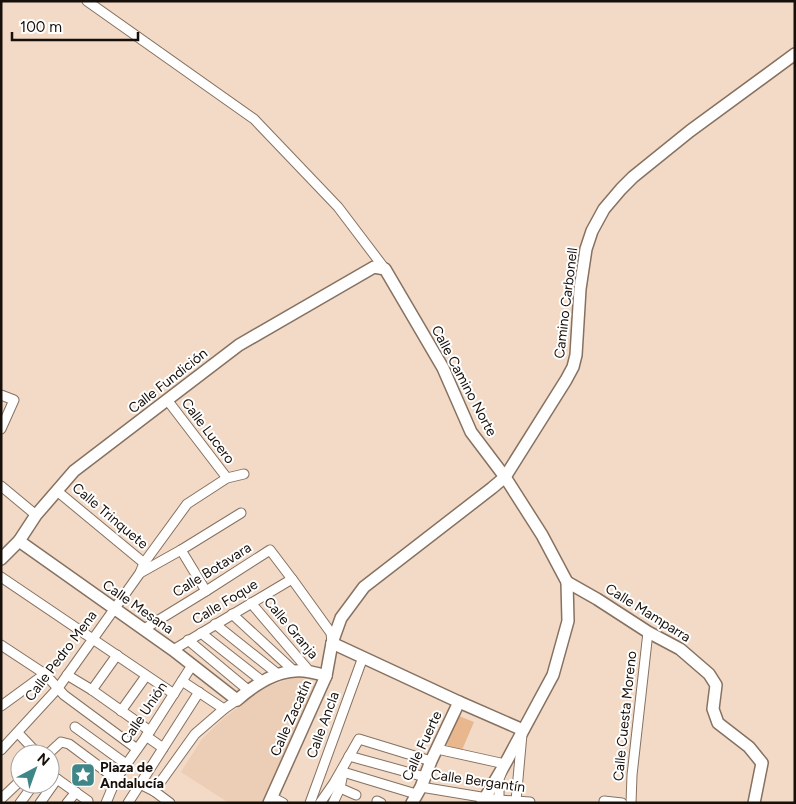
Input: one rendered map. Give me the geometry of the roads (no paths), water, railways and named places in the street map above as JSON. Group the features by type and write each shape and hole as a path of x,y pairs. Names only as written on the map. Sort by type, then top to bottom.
{"street":[{"path":"87,1 254,119 338,207 385,269"},
{"name":"Camino Carbonell","path":"332,643 341,618 364,587 485,494 504,477 566,380 573,367 576,355 580,289 586,249 592,231 604,209 632,177 690,131 795,54"},
{"name":"Calle Fundición","path":"1,559 19,541 36,516 74,471 239,345 374,267 385,269"},
{"name":"Calle Camino Norte","path":"385,269 443,368 471,432 504,477 542,535 567,582"},
{"path":"1,395 14,400 1,429"},
{"name":"Calle Lucero","path":"168,401 227,478"},
{"path":"140,573 144,563 187,504 227,478 244,474"},
{"path":"1,486 36,516"},
{"name":"Calle Trinquete","path":"57,491 144,563"},
{"name":"Calle Pedro Mena","path":"1,750 58,688 140,573 241,513"},
{"name":"Calle Mesana","path":"19,541 173,650 237,700"},
{"path":"181,550 206,592"},
{"name":"Calle Botavara","path":"144,629 206,592 270,550 292,578"},
{"path":"1,577 174,694"},
{"path":"292,578 330,633 332,643 523,730"},
{"name":"Calle Foque","path":"173,650 292,578"},
{"path":"483,800 505,764 553,675 568,621 567,582"},
{"name":"Calle Mamparra","path":"567,582 598,599 648,632 680,649 709,674 716,685 713,709 718,722 749,747 762,763 754,803"},
{"name":"Calle Granja","path":"251,602 310,672"},
{"path":"232,614 294,671"},
{"path":"214,624 279,675"},
{"name":"Calle Cuesta Moreno","path":"631,803 632,775 648,632"},
{"path":"201,633 262,681"},
{"path":"188,640 248,690"},
{"name":"Calle Zacatín","path":"271,800 326,676 332,643"},
{"path":"1,645 45,674 64,695 137,749"},
{"path":"92,690 117,655"},
{"name":"Calle Ancla","path":"310,803 362,657"},
{"name":"Calle Unión","path":"106,803 116,779 193,666"},
{"path":"154,791 195,734 248,690 262,681 294,671 326,676"},
{"path":"1,706 45,674"},
{"path":"67,675 121,711 163,748"},
{"path":"121,711 146,676"},
{"path":"182,681 224,709"},
{"path":"128,803 199,692"},
{"name":"Calle Fuerte","path":"419,790 459,702"},
{"path":"75,727 126,764"},
{"path":"516,801 523,730"},
{"path":"18,732 29,744"},
{"path":"320,803 346,764 359,739 431,761"},
{"path":"59,744 61,742 69,744 116,779"},
{"path":"436,749 505,764"},
{"path":"333,803 340,788 346,764"},
{"path":"346,764 419,790"},
{"name":"Calle Bergantín","path":"346,764 419,790 499,802 530,802"},
{"path":"499,802 499,779 505,764"},
{"path":"60,782 87,802"},
{"path":"140,784 154,791 170,803"},
{"path":"340,788 356,794"},
{"path":"68,803 76,792"},
{"path":"271,800 283,803"},
{"path":"604,803 604,801 622,803"}],"place":[{"name":"Plaza de Andalucía","path":"83,775"}]}
